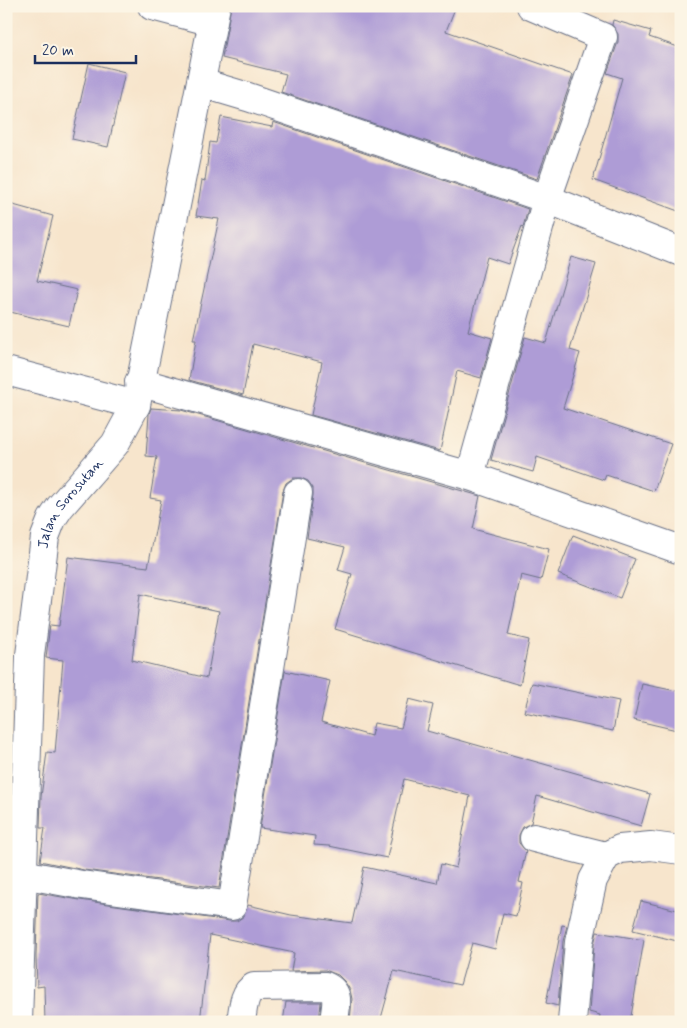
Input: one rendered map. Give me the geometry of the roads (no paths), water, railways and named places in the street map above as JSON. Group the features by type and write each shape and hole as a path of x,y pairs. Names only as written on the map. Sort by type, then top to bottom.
{"street":[{"path":"152,6 215,14"},
{"path":"470,476 547,199 603,37 531,6"},
{"name":"Jalan Sorosutan","path":"18,1022 30,654 45,537 52,519 60,507 115,444 138,393 215,14"},
{"path":"201,83 248,97 547,199 681,252"},
{"path":"6,371 138,393 470,476 681,550"},
{"path":"22,874 82,885 232,906 298,493"},
{"path":"534,838 606,856 620,850 651,846 681,850"},
{"path":"572,1022 579,942 593,880 606,856"},
{"path":"242,1022 246,994 248,990 254,987 326,986 335,991 336,995 334,1022"}]}
